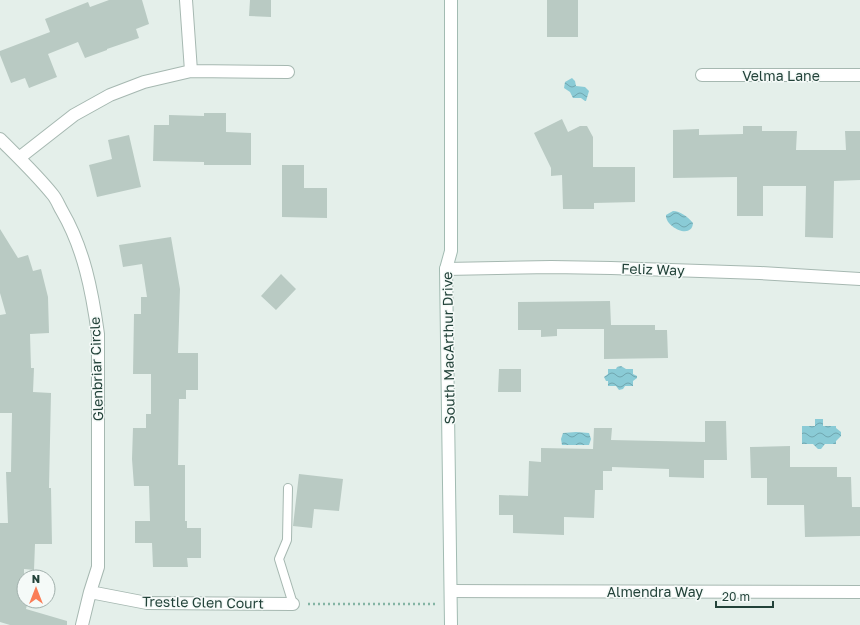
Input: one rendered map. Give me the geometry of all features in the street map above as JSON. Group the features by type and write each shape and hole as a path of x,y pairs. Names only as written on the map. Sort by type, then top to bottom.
{"street":[{"path":"186,0 191,71"},
{"name":"South MacArthur Drive","path":"451,0 451,250 446,269 451,625"},
{"path":"19,158 74,115 110,95 144,82 191,71 288,72"},
{"name":"Velma Lane","path":"702,75 860,75"},
{"name":"Glenbriar Circle","path":"0,140 54,196 72,229 84,261 93,298 98,334 98,567 82,625"},
{"name":"Feliz Way","path":"446,269 550,267 611,268 760,272 860,279"},
{"name":"Almendra Way","path":"451,591 860,592"},
{"name":"Trestle Glen Court","path":"90,592 147,603 293,604"}],"lane":[{"path":"288,488 287,540 279,559 293,604"}],"path":[{"path":"293,604 451,604"}],"water":[{"path":"572,78 575,81 576,86 585,87 589,91 586,101 581,98 573,98 570,92 564,88 565,82"},
{"path":"673,211 681,213 689,219 693,223 692,228 688,231 684,231 679,230 670,224 666,215"},
{"path":"621,366 626,369 633,369 633,374 637,376 637,378 633,381 633,386 625,386 623,389 619,390 616,386 608,386 608,381 606,381 604,377 608,374 608,369 616,369 617,367"},
{"path":"815,419 823,419 823,426 836,426 836,428 841,432 841,436 836,441 836,444 825,444 821,449 818,449 813,444 802,444 802,426 815,426"},
{"path":"563,433 589,433 591,439 589,445 562,445 561,439"}],"building":[{"path":"109,0 142,0 149,24 136,29 139,38 85,58 78,42 48,54 57,77 29,88 25,78 11,83 0,55 0,51 50,32 45,19 88,2 90,7"},
{"path":"250,0 271,0 271,17 249,16"},
{"path":"547,0 578,0 578,37 547,37"},
{"path":"204,113 226,113 226,132 251,133 251,165 204,165 204,162 153,161 154,125 169,125 169,115 204,116"},
{"path":"562,119 568,132 580,126 587,126 593,137 593,167 635,167 635,202 594,203 594,209 563,209 562,175 551,176 551,168 534,133"},
{"path":"743,126 762,126 762,131 797,131 796,150 846,150 845,131 860,131 860,180 834,181 833,238 805,237 806,186 763,186 763,216 737,216 737,177 673,178 673,130 699,129 699,135 743,134"},
{"path":"129,135 141,187 97,197 89,165 112,159 108,140"},
{"path":"282,165 304,165 304,188 327,188 327,218 282,217"},
{"path":"0,229 18,258 28,255 33,271 41,269 48,297 49,333 30,334 31,368 34,368 33,392 51,393 49,488 51,488 52,544 35,544 34,569 16,569 16,609 26,609 67,621 67,625 10,625 0,622 0,523 8,523 6,472 11,472 12,413 0,413 0,315 6,314 0,293"},
{"path":"171,237 180,289 178,353 198,353 198,390 186,390 186,399 179,399 178,465 185,465 185,521 187,521 187,528 201,528 201,558 187,558 188,567 153,567 152,543 135,543 135,521 150,521 149,486 134,486 132,459 133,428 146,428 146,414 151,414 151,374 133,374 134,314 141,314 141,297 147,297 142,264 123,267 119,245"},
{"path":"281,274 296,289 276,310 261,296"},
{"path":"610,301 611,325 655,325 655,330 667,330 668,358 604,359 604,329 557,329 557,336 541,337 541,330 518,330 518,302"},
{"path":"499,369 521,369 521,392 498,392"},
{"path":"705,421 726,421 727,460 704,460 704,478 669,477 669,469 612,467 612,471 603,471 603,490 595,490 594,518 564,517 564,535 513,533 513,515 499,515 499,495 528,496 529,461 541,462 541,448 593,449 594,428 612,428 611,440 705,442"},
{"path":"790,446 790,467 837,467 837,477 851,477 852,507 860,507 860,536 805,537 804,505 767,505 767,478 751,478 750,447"},
{"path":"299,474 343,479 339,511 314,509 312,528 293,526"}]}
